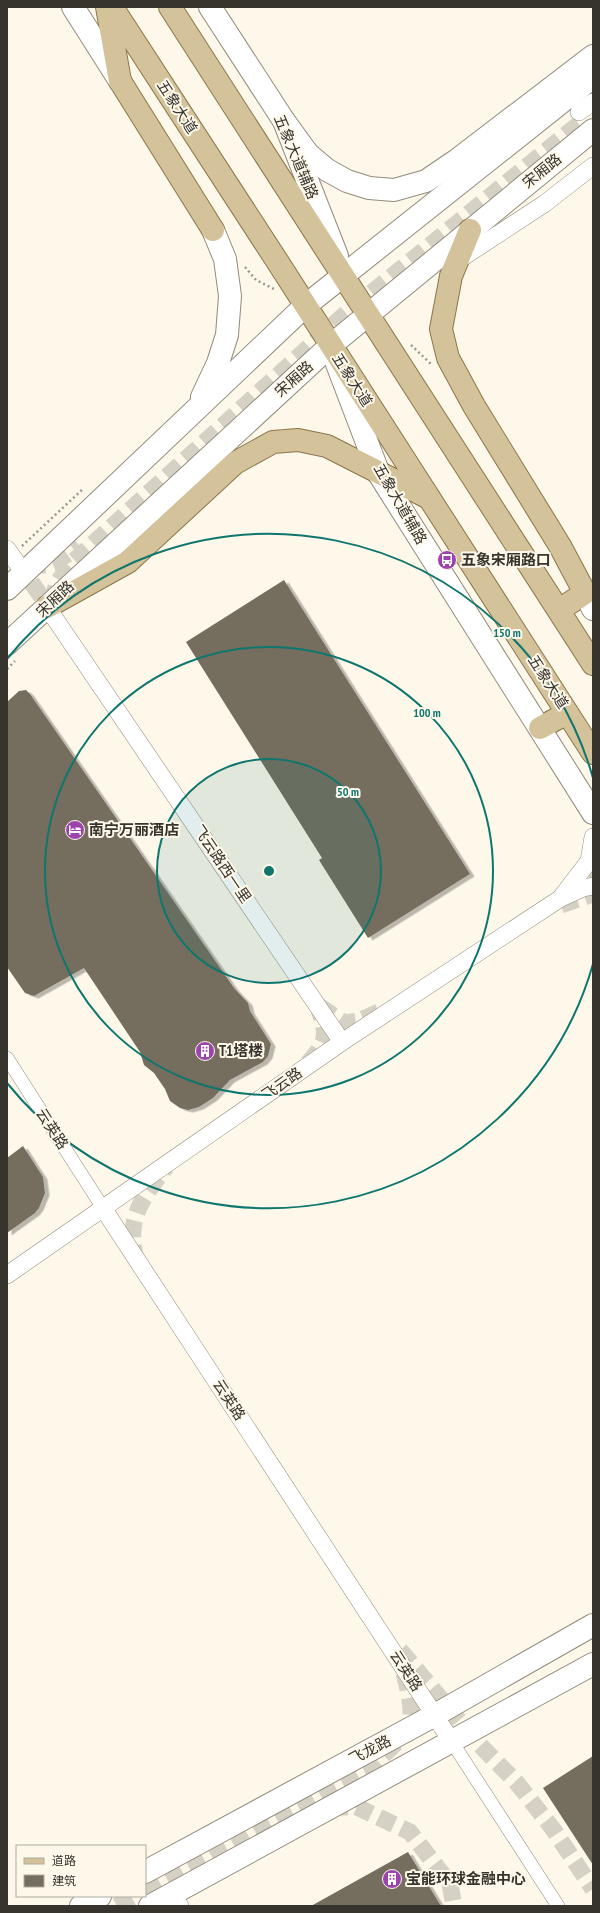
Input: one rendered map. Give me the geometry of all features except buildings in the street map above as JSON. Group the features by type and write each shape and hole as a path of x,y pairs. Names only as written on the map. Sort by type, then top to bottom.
{"main road":[{"path":"107,7 120,81"},
{"name":"五象大道","path":"112,7 593,753"},
{"path":"170,7 344,274 593,664"},
{"name":"五象大道辅路","path":"210,7 284,121 344,274"},
{"path":"73,8 213,230 225,259 230,296 227,335 218,363 196,410"},
{"path":"284,121 308,154 327,170 347,181 369,188 394,190 426,181 457,160 593,56"},
{"path":"7,589 305,306 593,77"},
{"name":"宋厢路","path":"7,644 330,346 470,230 589,123"},
{"path":"470,230 451,276 441,329 448,358 474,406 560,546 589,601 559,610"},
{"name":"五象大道辅路","path":"330,346 379,474 590,809"},
{"path":"47,607 128,562 235,463 273,442 298,440 328,446 379,474 429,498"},
{"path":"540,728 568,713"},
{"name":"飞龙路","path":"146,1871 435,1715 593,1625"},
{"path":"150,1906 176,1900 452,1742 593,1664"},
{"path":"82,1906 98,1897"}],"street":[{"path":"589,123 593,102"},
{"path":"418,273 457,262 544,204 593,166"},
{"path":"7,549 24,573"},
{"name":"飞云路西一里","path":"47,607 342,1042"},
{"name":"飞云路","path":"561,898 580,875 589,861 593,836 590,809"},
{"name":"飞云路","path":"7,1275 342,1042 561,898 583,888 593,886"},
{"name":"云英路","path":"7,1058 103,1208 452,1742"},
{"path":"452,1742 558,1906"}],"path":[{"path":"242,264 256,280 277,291"},
{"path":"408,343 435,369"}],"tunnel":[{"path":"54,604 54,592 56,586 62,575 74,561 343,316 585,119"},
{"path":"28,563 42,565 55,562 79,545"},
{"path":"17,562 55,616"},
{"path":"567,889 579,881 593,876"},
{"path":"561,905 593,895"},
{"path":"319,1006 344,1023 359,1021 379,1012"},
{"path":"308,1063 319,1049 324,1038 324,1027 319,1010"},
{"path":"137,1262 133,1234 134,1222 143,1200 166,1167"},
{"path":"400,1650 477,1742 517,1783 553,1829 593,1889"},
{"path":"146,1890 371,1766 399,1740 410,1722 411,1710 408,1688 403,1669"},
{"path":"331,1807 357,1807 410,1832 450,1884 454,1906"},
{"path":"117,1906 133,1897"}],"place":[{"name":"五象宋厢路口","path":"447,560"},
{"name":"南宁万丽酒店","path":"75,830"},
{"name":"T1塔楼","path":"205,1051"},
{"name":"宝能环球金融中心","path":"392,1879"}]}
